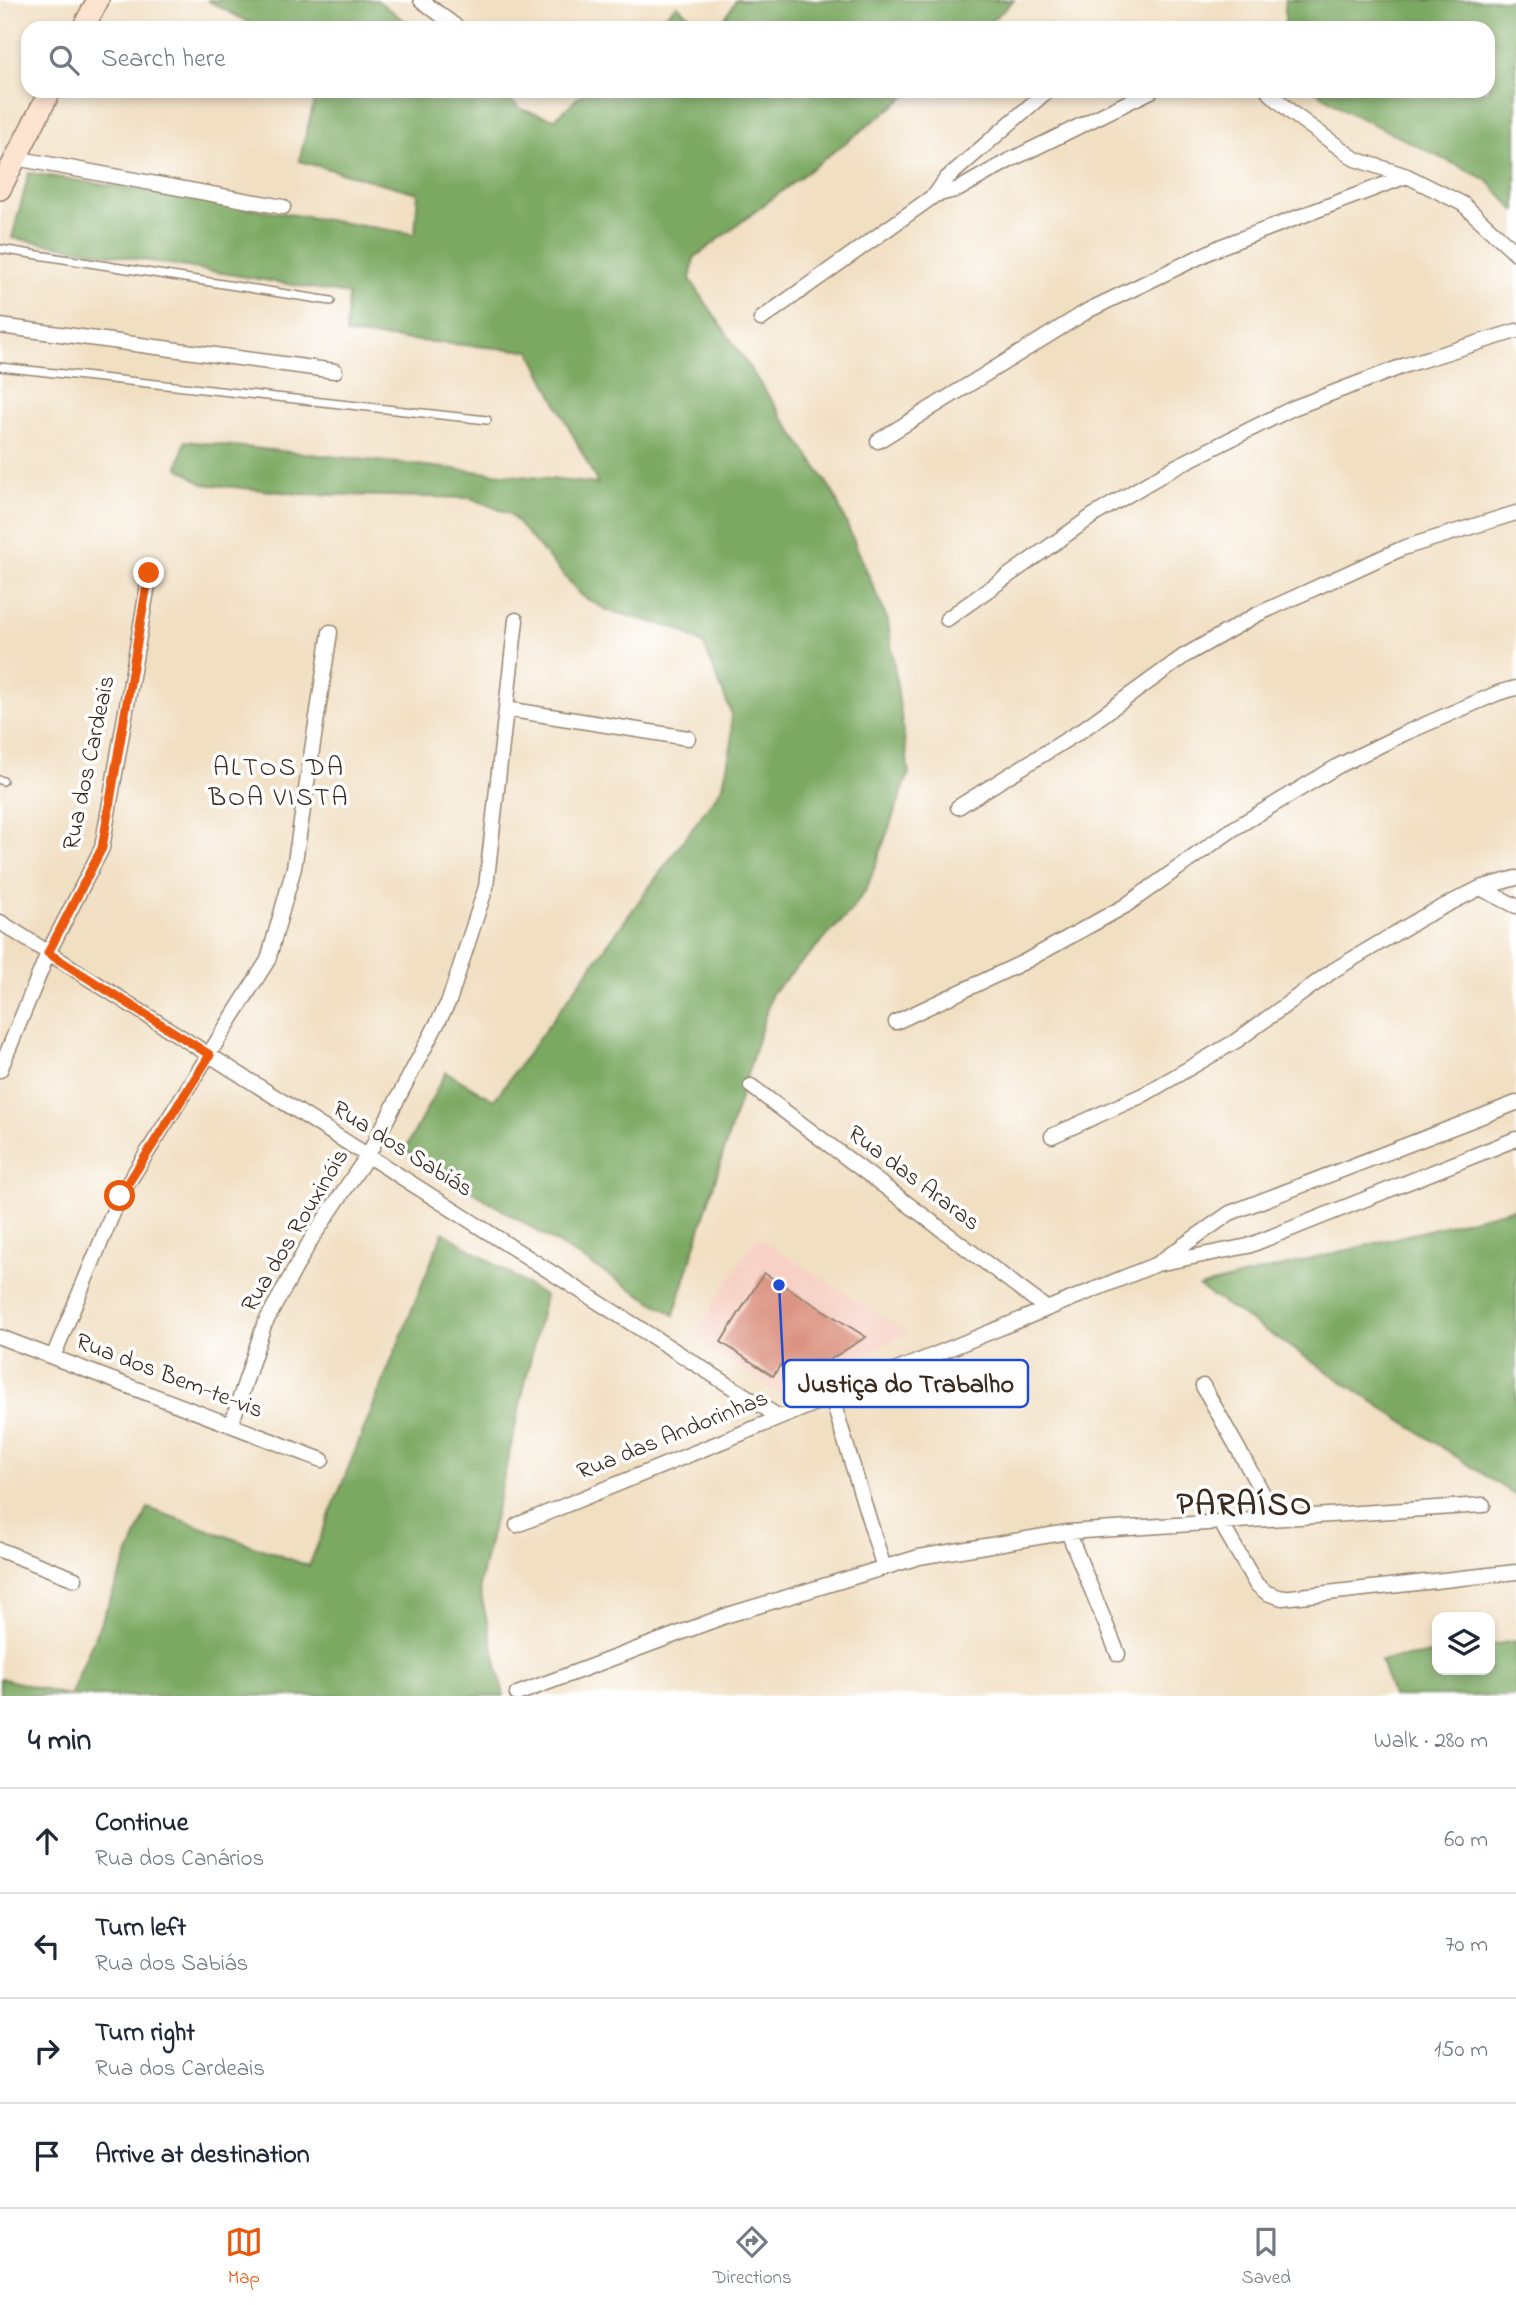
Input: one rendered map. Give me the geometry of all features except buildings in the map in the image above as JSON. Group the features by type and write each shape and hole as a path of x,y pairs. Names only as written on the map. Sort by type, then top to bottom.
{"main road":[{"path":"87,21 98,0"},
{"path":"0,189 46,98"}],"street":[{"path":"421,0 448,21"},
{"path":"761,319 935,195 946,179 1039,98"},
{"path":"935,195 959,189 1008,161 1137,98"},
{"path":"1276,98 1355,159 1407,176 1463,204 1516,253"},
{"path":"15,158 283,207"},
{"path":"878,441 1089,310 1222,246 1407,176"},
{"path":"0,326 335,371"},
{"path":"947,619 1094,515 1175,467 1293,408 1406,365 1516,331"},
{"path":"958,807 1082,730 1184,656 1256,615 1403,548 1516,513"},
{"name":"Rua dos Cardeais","path":"0,1070 48,953 102,848 149,573"},
{"name":"Rua dos Rouxinóis","path":"231,1425 264,1325 312,1238 368,1155 449,1001 486,887 516,621"},
{"path":"53,1357 120,1196 268,960 294,868 330,632"},
{"path":"896,1022 1024,962 1125,906 1233,829 1338,766 1415,729 1498,693 1516,688"},
{"path":"506,709 688,738"},
{"path":"1052,1136 1143,1095 1236,1041 1335,970 1421,918 1480,888 1516,878"},
{"path":"1480,888 1516,906"},
{"name":"Rua dos Sabiás","path":"0,922 779,1417"},
{"name":"Rua das Araras","path":"751,1086 1046,1308"},
{"path":"1157,1264 1230,1213 1516,1103"},
{"path":"1157,1264 1248,1246 1516,1139"},
{"name":"Rua das Andorinhas","path":"517,1525 1157,1264"},
{"name":"Rua dos Bem-te-vis","path":"0,1337 322,1460"},
{"path":"1203,1386 1276,1517"},
{"path":"831,1395 884,1568"},
{"path":"517,1694 728,1615 919,1557 1068,1532 1483,1505"},
{"path":"1220,1521 1256,1584 1268,1593 1282,1598 1516,1572"},
{"path":"1068,1532 1118,1654"},
{"path":"0,1550 75,1579"}],"lane":[{"path":"0,249 331,301"},
{"path":"0,368 487,420"}],"shaded area":[{"path":"757,1237 908,1333 782,1394 692,1337"}],"green space":[{"path":"207,0 377,0 405,21 246,21"},
{"path":"736,0 1014,0 992,21 723,21"},
{"path":"1285,0 1516,0 1516,212 1487,180 1346,111 1326,98 1495,98 1495,21 1285,21"},
{"path":"677,5 695,21 660,21"},
{"path":"315,98 507,98 523,110 555,119 578,98 904,98 694,258 690,279 833,492 888,621 909,773 867,888 851,911 772,993 674,1315 405,1150 446,1072 494,1100 723,786 732,742 731,713 704,645 678,629 607,610 582,596 510,514 471,498 301,494 203,484 178,467 185,441 598,484 530,351 346,334 348,294 12,238 29,173 415,234 418,193 299,161"},
{"path":"1516,1208 1516,1496 1199,1287"},
{"path":"443,1232 545,1296 479,1586 504,1696 70,1696 148,1508 309,1566"},
{"path":"1516,1641 1516,1696 1392,1696 1381,1660 1432,1654 1432,1675 1495,1675 1495,1644"},
{"path":"0,1678 69,1696 0,1696"}],"place":[{"name":"Justiça do Trabalho","path":"779,1285"}],"district":[{"name":"ALTOS DA BOA VISTA","path":"279,784"},
{"name":"PARAÍSO","path":"1245,1506"}],"route":[{"path":"120,1196 210,1055 48,953 102,848 149,573"}]}
